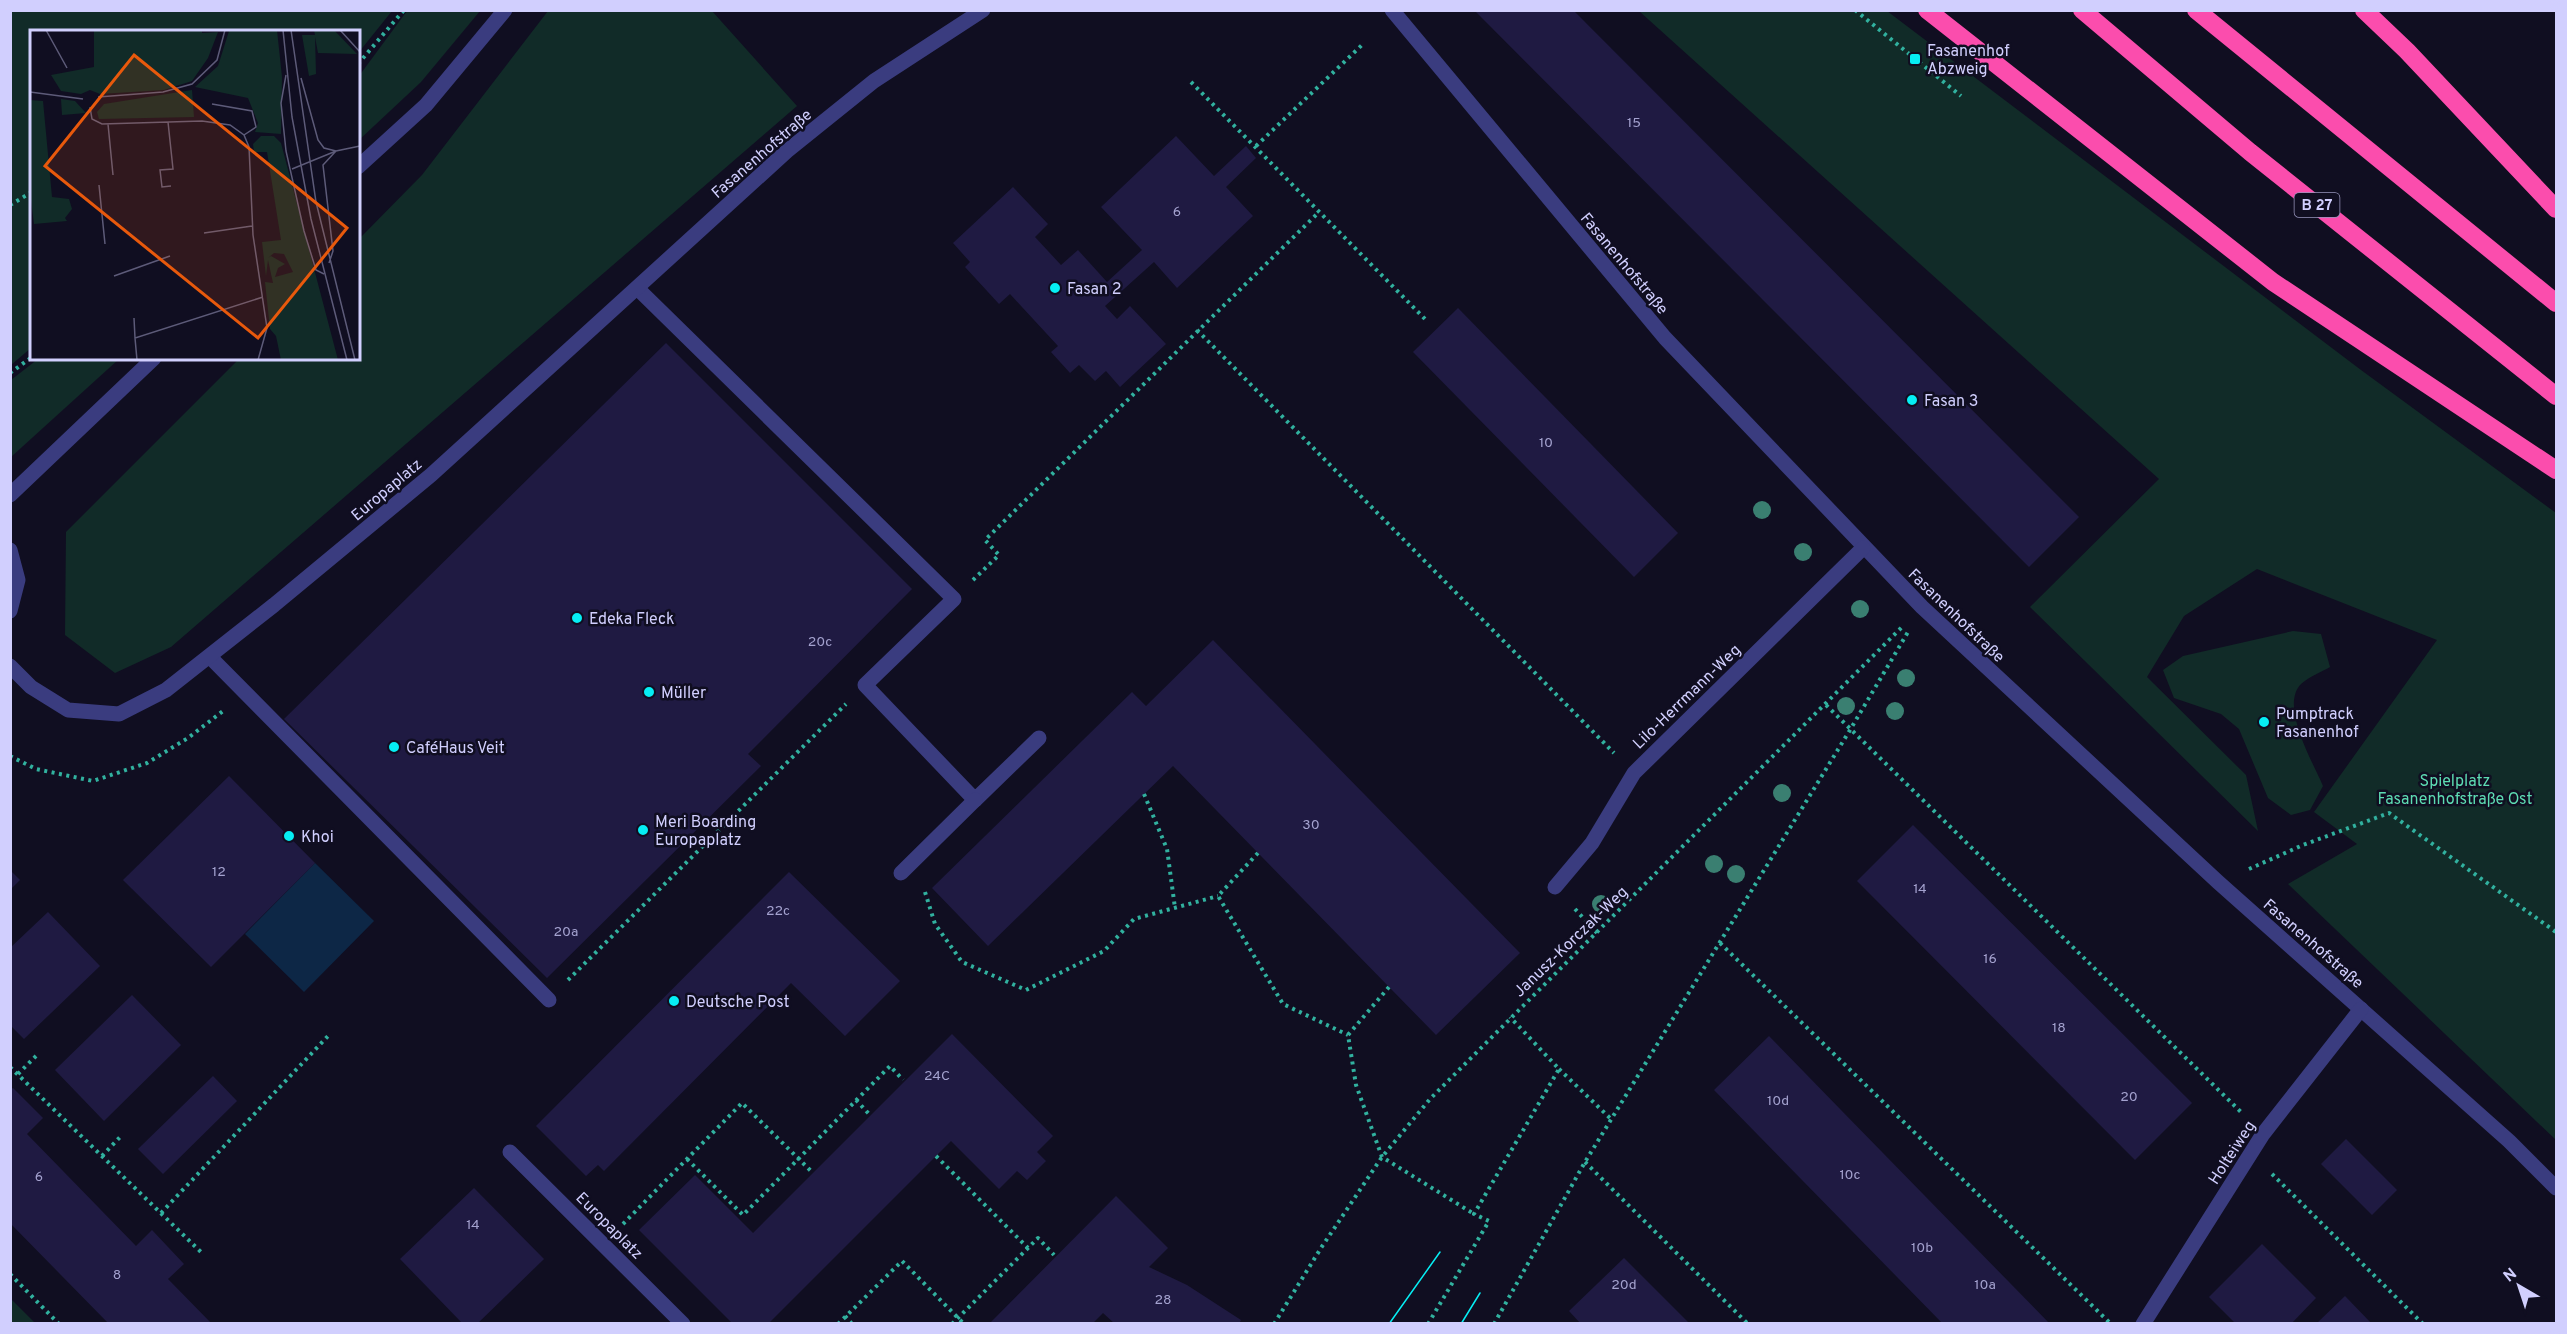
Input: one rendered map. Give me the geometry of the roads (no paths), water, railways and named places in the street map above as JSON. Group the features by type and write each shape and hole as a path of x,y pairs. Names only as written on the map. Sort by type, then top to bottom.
{"highway":[{"path":"1927,10 2273,282 2556,470"},
{"name":"B 27","path":"2082,10 2250,152 2556,396"},
{"path":"2196,10 2556,303"},
{"path":"2364,10 2407,51 2556,209"}],"street":[{"path":"360,165 426,105 505,10"},
{"name":"Fasanenhofstraße","path":"578,342 787,151 874,81 983,10"},
{"name":"Fasanenhofstraße","path":"1392,10 1665,338 1863,548 1922,607 2218,882 2509,1141 2556,1188"},
{"path":"637,288 954,598 865,685 975,800"},
{"name":"Europaplatz","path":"10,666 31,687 68,710 119,714 166,690 210,657 431,475 578,342"},
{"path":"10,495 152,360"},
{"name":"Lilo-Herrmann-Weg","path":"1555,887 1592,843 1634,773 1863,548"},
{"path":"10,550 18,580 10,611"},
{"path":"210,657 549,1000"},
{"path":"902,873 1039,738"},
{"name":"Holteiweg","path":"2143,1323 2263,1134 2361,1009"},
{"name":"Europaplatz","path":"510,1152 683,1323"}],"water":[{"path":"315,863 374,921 304,992 245,934"}],"tram line":[{"path":"1389,1324 1440,1252"},
{"path":"1461,1324 1480,1293"}],"place":[{"name":"Fasanenhof Abzweig","path":"1915,59"},
{"name":"Fasan 2","path":"1055,288"},
{"name":"Fasan 3","path":"1912,400"},
{"name":"Edeka Fleck","path":"577,618"},
{"name":"Müller","path":"649,692"},
{"name":"Pumptrack Fasanenhof","path":"2264,722"},
{"name":"CaféHaus Veit","path":"394,747"},
{"name":"Meri Boarding Europaplatz","path":"643,830"},
{"name":"Khoi","path":"289,836"},
{"name":"Deutsche Post","path":"674,1001"}],"park label":[{"name":"Spielplatz Fasanenhofstraße Ost","path":"2455,789"}]}
